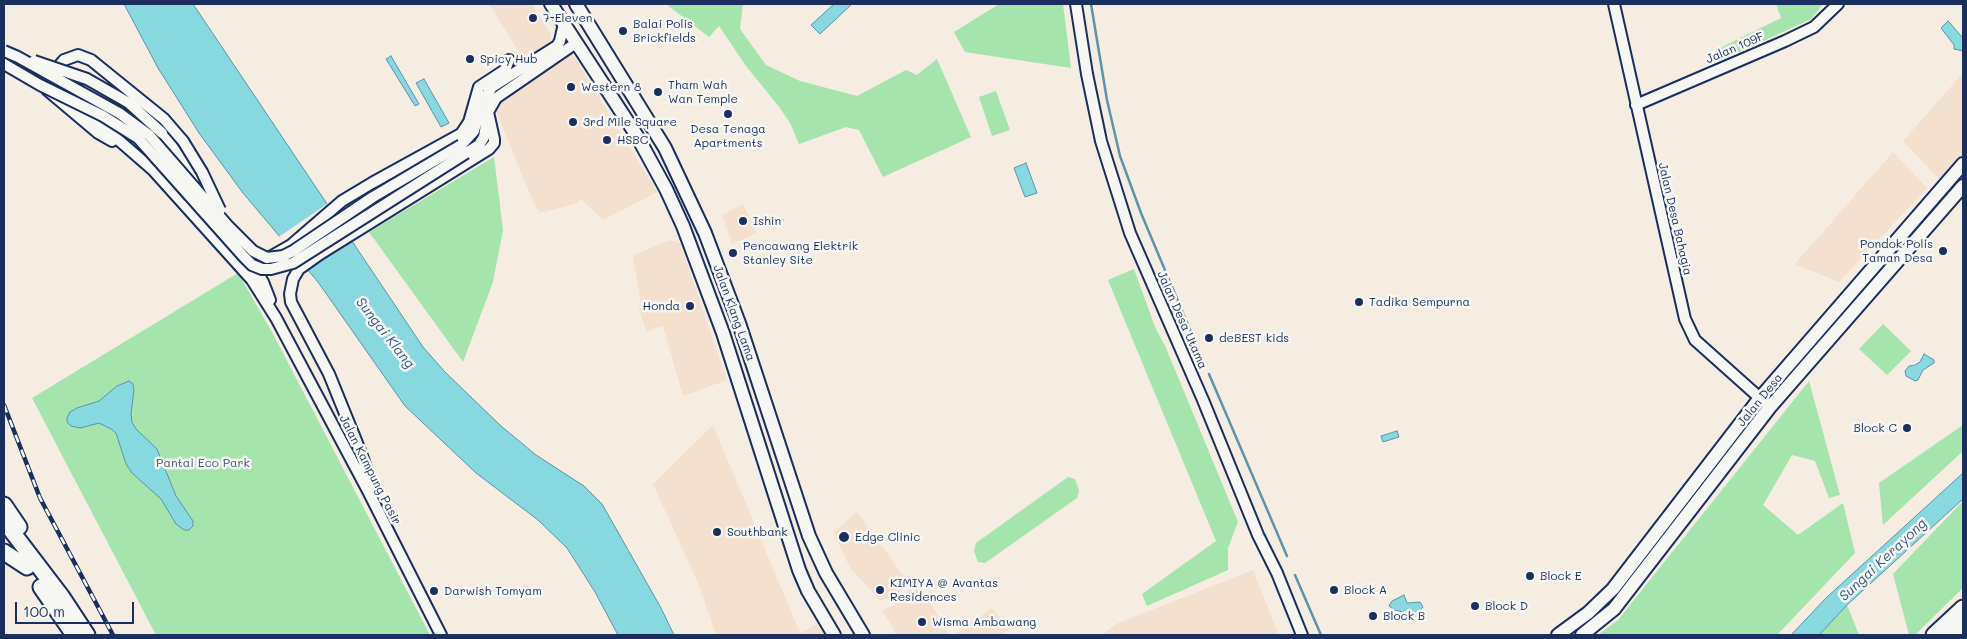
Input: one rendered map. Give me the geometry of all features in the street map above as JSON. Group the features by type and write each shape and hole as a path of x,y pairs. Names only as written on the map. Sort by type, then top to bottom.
{"highway":[{"path":"4,505 30,541 31,564"},
{"path":"4,521 74,635"},
{"path":"4,538 31,564 87,635"},
{"path":"4,552 31,564"},
{"path":"1934,635 1963,608"},
{"path":"1953,635 1963,625"}],"main road":[{"name":"Jalan Klang Lama","path":"551,4 639,141 666,189 683,226 723,332 799,570 808,591 834,635"},
{"path":"568,4 584,29 582,38 576,43"},
{"name":"Jalan Klang Lama","path":"576,4 664,148 705,234 739,323 809,536 826,573 863,635"},
{"name":"Jalan Desa","path":"1558,635 1588,613 1613,590 1760,398 1963,164"},
{"name":"Jalan Desa","path":"1582,635 1601,622 1627,593 1770,408 1963,186"}],"street":[{"name":"Jalan Desa Utama","path":"1076,4 1087,74 1101,141 1130,233 1302,635"},
{"name":"Jalan Desa Bahagia","path":"1614,4 1684,319 1695,340 1770,408"},
{"name":"Jalan 109F","path":"1636,105 1799,34 1814,26 1838,4"},
{"path":"4,64 40,85 103,116 138,138 252,264 262,269 271,269 293,263 463,149 474,131 482,102 492,87 557,46 564,23"},
{"path":"4,51 119,113 149,135 202,193 228,226 253,251 267,258 283,256 293,251 373,197 463,149 479,145 484,136 488,112 496,98 576,43"},
{"path":"228,226 202,172 183,142 164,119 90,60 78,55 64,60 52,74 54,82 60,90 159,176 243,269 276,318"},
{"path":"18,57 50,65 87,79 129,103 162,133 212,199 243,248 263,282 276,318"},
{"path":"267,258 291,245 330,210 372,183 461,134 469,122 479,86 506,70 509,60"},
{"path":"40,85 98,133 140,159"},
{"path":"368,491 368,473 329,374 291,302 291,286 295,273 320,254 492,146 494,139 488,112"},
{"path":"406,164 421,191"},
{"path":"388,174 402,202"},
{"path":"304,255 320,254"},
{"name":"Jalan Kampung Pasir","path":"276,318 368,491 441,635"}],"shaded area":[{"path":"489,4 532,4 550,33 551,41 548,46 525,61"},
{"path":"571,51 657,192 603,220 580,198 578,203 545,212 540,212 536,208 495,109 499,101"},
{"path":"1963,73 1963,157 1942,182 1903,141"},
{"path":"1893,152 1927,188 1839,282 1795,264"},
{"path":"743,204 757,233 732,244 722,215"},
{"path":"669,240 680,243 727,380 683,396 663,326 646,332 639,308 641,303 633,256"},
{"path":"713,425 800,633 817,624 824,635 716,635 699,585 653,484"},
{"path":"857,512 908,582 898,594 881,601 850,568 834,532"},
{"path":"1253,570 1279,635 1102,635 1116,624"},
{"path":"917,582 950,635 897,635 882,610 894,605"},
{"path":"992,608 1009,630 1001,635 954,635"}],"green space":[{"path":"666,4 743,4 740,29 766,65 800,81 857,96 906,70 917,75 937,59 971,137 883,177 859,130 846,127 799,144 790,123 780,108 746,66 719,26 709,37"},
{"path":"999,4 1063,4 1071,68 965,52 954,32"},
{"path":"1776,4 1823,4 1811,19 1718,62 1716,50 1781,18"},
{"path":"996,91 1010,130 992,136 979,97"},
{"path":"494,157 503,230 493,282 463,362 369,232"},
{"path":"1134,269 1155,327 1166,348 1238,522 1228,548 1228,570 1147,606 1142,594 1216,541 1108,280"},
{"name":"Pantai Eco Park","path":"238,273 272,332 430,635 156,635 32,398"},
{"path":"1883,324 1911,351 1887,375 1859,349"},
{"path":"1809,381 1840,495 1829,498 1815,461 1792,455 1763,505 1798,535 1843,503 1855,553 1777,635 1598,635 1618,620"},
{"path":"1963,425 1963,451 1883,525 1879,483"},
{"path":"1068,477 1075,479 1079,490 1077,498 985,563 978,562 974,551 976,543"},
{"path":"1963,501 1963,588 1915,635 1909,635 1893,574"},
{"path":"1847,605 1859,635 1819,635 1826,627"}],"water":[{"name":"Sungai Klang","path":"124,4 193,4 423,347 445,372 501,426 536,455 584,486 602,504 661,608 674,635 618,635 595,592 567,548 538,520 476,473 405,406 318,282 243,193 199,133 158,68"},
{"path":"834,4 852,4 820,34 811,25"},
{"path":"1948,21 1963,38 1963,51 1954,49 1954,45 1941,28"},
{"path":"391,56 419,104 415,106 386,59"},
{"path":"424,79 449,123 441,127 416,83"},
{"path":"1026,163 1037,193 1025,197 1014,168"},
{"path":"1924,354 1934,360 1934,363 1923,370 1918,380 1915,381 1906,376 1905,371 1909,366 1920,362"},
{"path":"129,381 133,384 134,390 132,422 136,429 157,449 176,496 193,521 193,526 189,530 184,530 176,524 161,499 132,473 126,464 116,433 99,423 80,428 71,426 67,422 70,412 99,401 117,386"},
{"path":"1397,431 1399,437 1383,442 1381,436"},
{"name":"Sungai Kerayong","path":"1963,473 1963,499 1847,605 1819,635 1791,635 1826,598"},
{"path":"1404,595 1407,603 1420,602 1423,607 1416,615 1394,610 1389,606 1392,601"}],"pier":[{"path":"330,202 355,240 322,257 304,270 277,238"}],"waterway":[{"path":"1091,4 1107,100 1120,156 1141,213 1196,344"},
{"path":"1209,374 1287,556"},
{"path":"1295,575 1321,635"}],"railway":[{"path":"4,405 40,498 113,635"}],"place":[{"name":"7-Eleven","path":"533,18"},
{"name":"Balai Polis Brickfields","path":"623,31"},
{"name":"Spicy Hub","path":"470,59"},
{"name":"Western 8","path":"571,87"},
{"name":"Tham Wah Wan Temple","path":"658,92"},
{"name":"Desa Tenaga Apartments","path":"728,114"},
{"name":"3rd Mile Square","path":"573,122"},
{"name":"HSBC","path":"607,140"},
{"name":"Ishin","path":"743,221"},
{"name":"Pondok Polis Taman Desa","path":"1943,251"},
{"name":"Pencawang Elektrik Stanley Site","path":"733,253"},
{"name":"Tadika Sempurna","path":"1359,302"},
{"name":"Honda","path":"690,306"},
{"name":"deBEST kids","path":"1209,338"},
{"name":"Block C","path":"1907,428"},
{"name":"Southbank","path":"717,532"},
{"name":"Edge Clinic","path":"844,537"},
{"name":"Block E","path":"1530,576"},
{"name":"KIMIYA @ Avantas Residences","path":"880,590"},
{"name":"Block A","path":"1334,590"},
{"name":"Darwish Tomyam","path":"434,591"},
{"name":"Block D","path":"1475,606"},
{"name":"Block B","path":"1373,616"},
{"name":"Wisma Ambawang","path":"922,622"}]}
